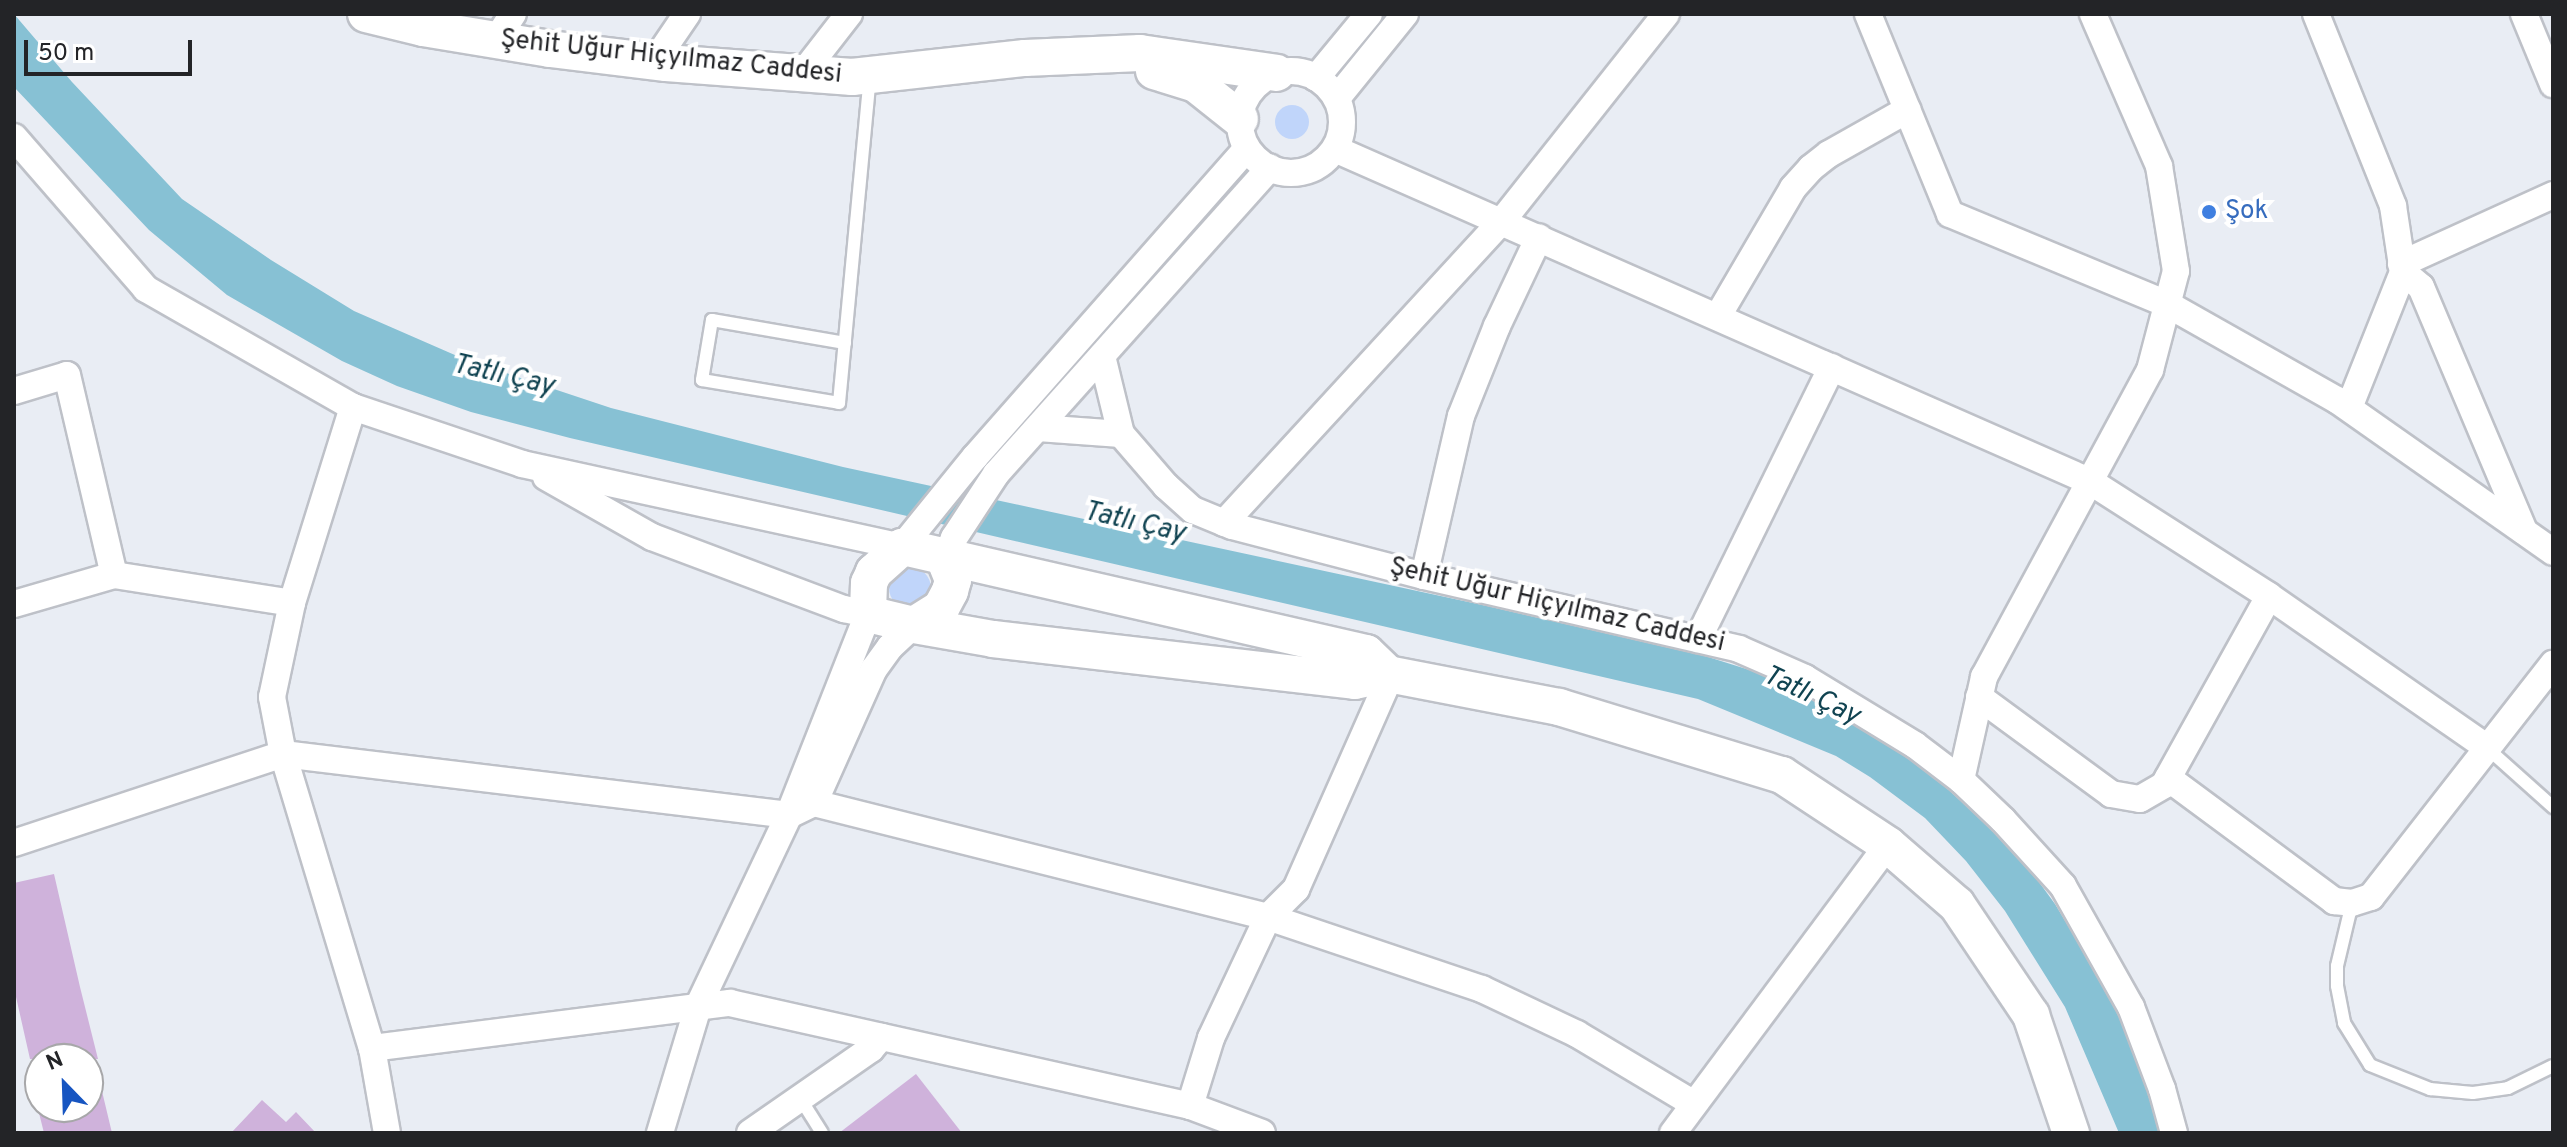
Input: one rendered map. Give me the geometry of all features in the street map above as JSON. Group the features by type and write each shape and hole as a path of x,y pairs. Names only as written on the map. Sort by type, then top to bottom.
{"street":[{"name":"Şehit Uğur Hiçyılmaz Caddesi","path":"366,14 423,28 504,27 655,61 803,73 871,75 1025,58"},
{"path":"655,61 687,14"},
{"path":"803,73 849,14"},
{"path":"1316,78 1369,14"},
{"path":"1337,98 1405,14"},
{"path":"1224,523 1502,221 1666,14"},
{"path":"1868,14 1950,214 2167,304 2349,408 2553,552"},
{"path":"1961,780 1984,677 2150,370 2176,271 2159,166 2093,14"},
{"path":"2316,14 2393,206 2402,268 2349,408"},
{"path":"2524,14 2553,84"},
{"path":"1140,53 1277,73 1295,71 1316,78 1337,98 1342,132 1335,149 1324,162 1309,170 1291,173 1270,168 1244,134 1196,84 1150,70 1025,58 1140,53"},
{"path":"660,1133 698,1007 789,815 868,614 869,583 888,558 908,541 1244,134 1250,91 1277,73"},
{"path":"1718,316 1793,188 1811,168 1829,154 1907,110"},
{"path":"14,137 146,289 353,407 522,464 908,541 1366,653 1390,674"},
{"path":"1335,149 2091,482 2269,596 2486,747"},
{"path":"814,803 874,669 890,647 914,625 941,608 953,580 948,552 987,489 1270,168"},
{"path":"2402,268 2553,195"},
{"path":"1424,576 1461,416 1497,326 1539,237"},
{"path":"2402,268 2421,287 2524,531"},
{"path":"1038,428 1121,434 1102,356"},
{"path":"1698,639 1832,367"},
{"path":"14,391 67,375 114,575"},
{"path":"353,407 292,603 272,697 283,754 372,1048 387,1133"},
{"name":"Şehit Uğur Hiçyılmaz Caddesi","path":"1121,434 1166,486 1193,510 1224,523 1424,576 1739,649 1805,678 1865,712 1961,780 2063,886 2131,1007 2153,1063 2174,1133"},
{"path":"522,464 652,537 844,609 993,639 1355,681 1390,674 1559,707 1782,775 1888,845 1957,905 2031,1015 2071,1133"},
{"path":"14,604 114,575 292,603"},
{"path":"1979,697 2111,794 2140,799 2164,785 2269,596"},
{"path":"2168,778 2334,901 2352,903 2371,897 2553,664"},
{"path":"1190,1106 1211,1038 1268,917 1296,889 1390,674"},
{"path":"14,843 283,754 789,815 814,803 1268,917 1482,989 1577,1034 1694,1104"},
{"path":"1673,1133 1888,845"},
{"path":"372,1048 730,1003 1190,1106 1262,1133"},
{"path":"750,1133 871,1049 881,1037"}],"lane":[{"path":"845,343 712,320 702,380 839,403 845,343 871,75"},
{"path":"2486,747 2553,807"},
{"path":"2352,903 2337,966 2337,986 2344,1023 2370,1065 2430,1089 2473,1093 2508,1088 2553,1066"},
{"path":"800,1098 822,1133"}],"shaded area":[{"path":"1292,105 1304,110 1309,122 1304,134 1292,139 1280,134 1275,122 1280,110"},
{"path":"910,567 925,573 931,588 925,603 910,609 895,603 889,588 895,573"}],"water":[{"name":"Tatlı Çay","path":"14,14 72,82 182,199 271,260 354,311 464,359 611,408 843,467 1487,606 1705,656 1775,678 1920,764 2017,852 2055,904 2120,1012 2150,1089 2159,1133 2119,1133 2065,1007 2005,911 1966,861 1925,818 1836,756 1698,699 570,438 471,412 397,386 342,361 227,295 149,230 14,87"}],"building":[{"path":"54,874 94,1043 26,1043 14,988 14,883"},
{"path":"916,1074 962,1133 839,1133"},
{"path":"104,1100 112,1133 44,1133 42,1123 104,1123"},
{"path":"262,1100 286,1122 296,1112 316,1133 231,1133"}],"place":[{"name":"Şok","path":"2209,212"}]}
